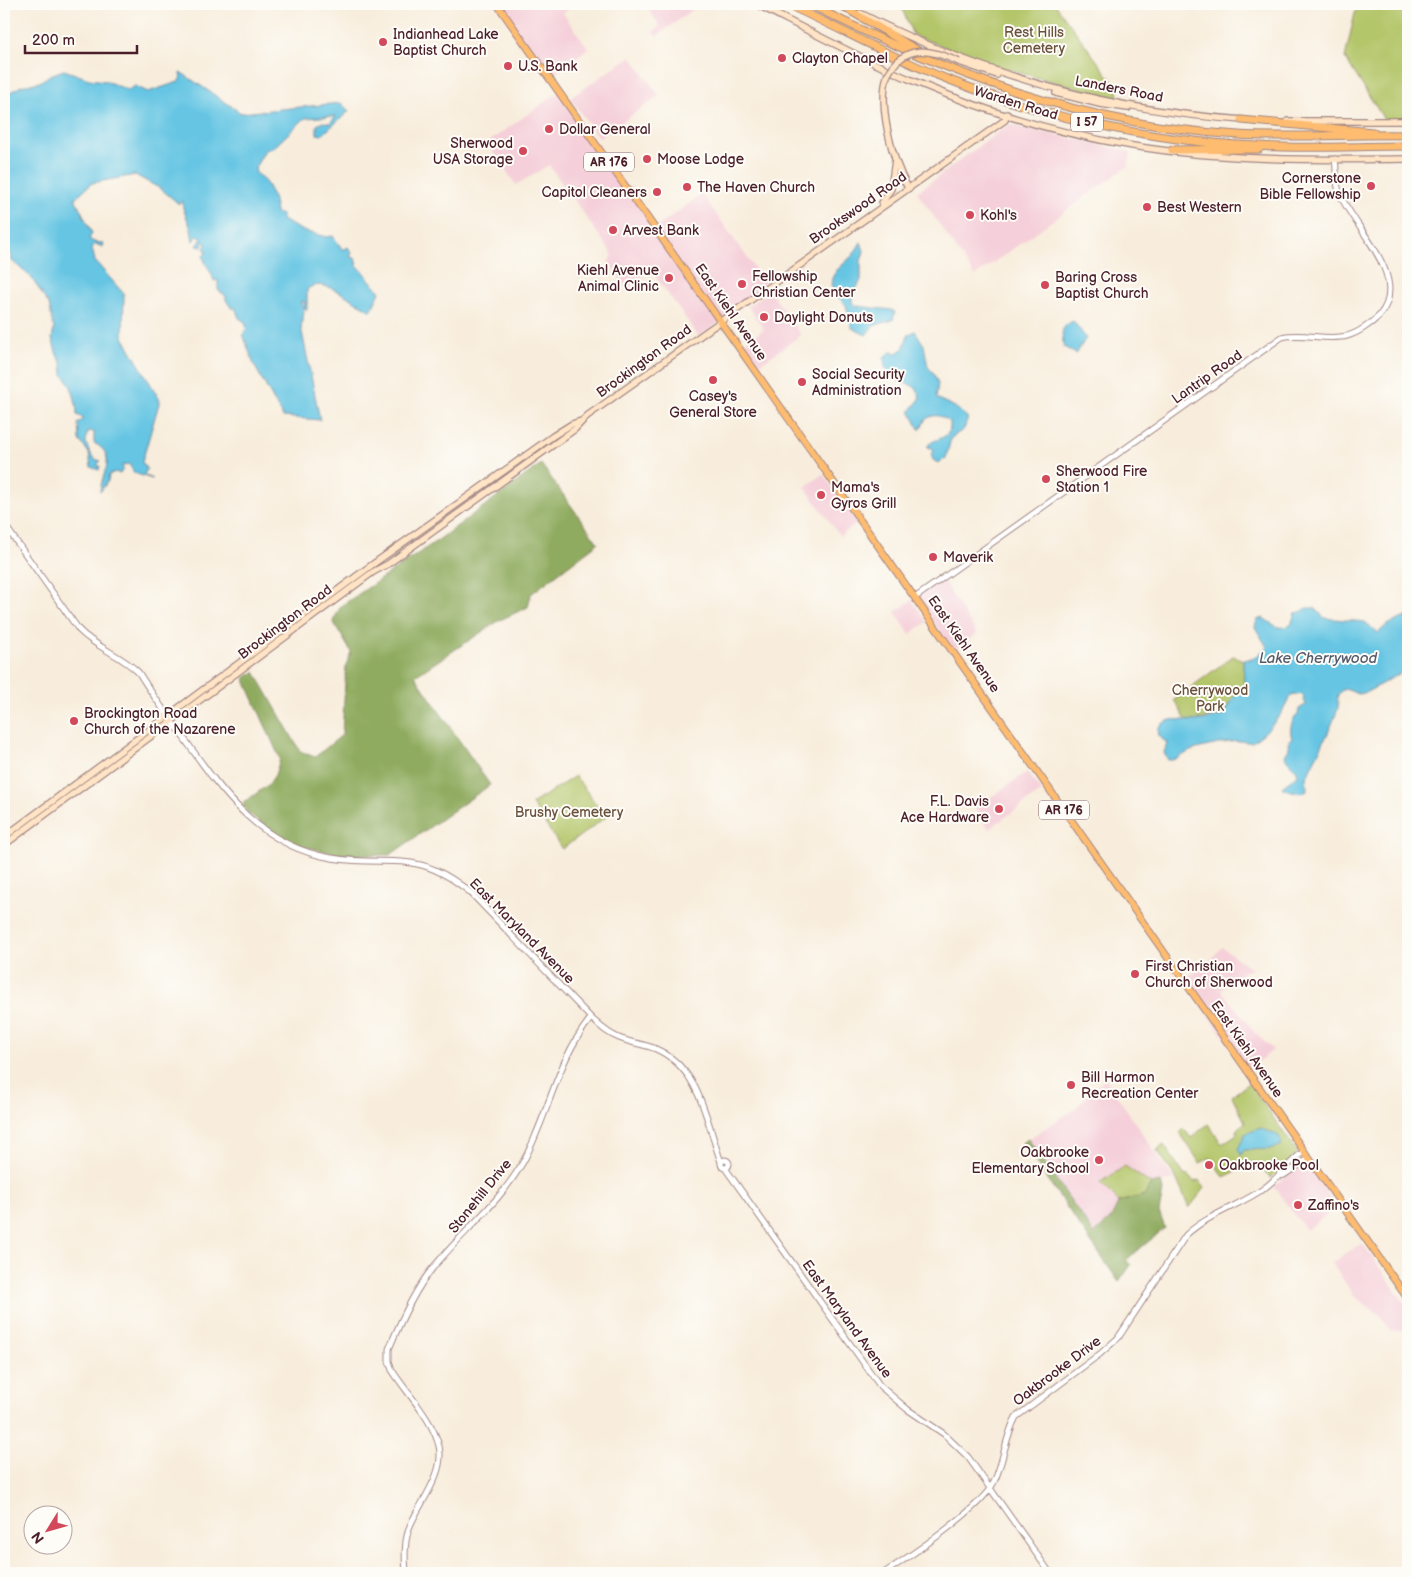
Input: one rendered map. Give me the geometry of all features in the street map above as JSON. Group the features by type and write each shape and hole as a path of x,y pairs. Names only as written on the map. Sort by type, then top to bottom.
{"highway":[{"name":"I 57","path":"786,4 925,70 1034,108 1075,119 1159,136 1282,147 1408,146"},
{"name":"I 57","path":"809,4 889,44 941,66 1042,101 1159,126 1276,136 1408,135"},
{"path":"841,4 931,57 941,66"},
{"path":"1241,120 1396,135"},
{"path":"1172,150 1246,150 1282,147"}],"main road":[{"name":"East Kiehl Avenue","path":"497,4 916,597 1303,1152 1408,1299"},
{"name":"Warden Road","path":"756,4 908,79 1007,114 1084,136 1135,146 1219,157 1335,160 1408,159"},
{"name":"Landers Road","path":"841,4 915,39 1007,74 1064,91 1140,107 1241,120 1408,121"},
{"path":"908,188 895,157 883,98 887,76 897,62 914,51 928,50 939,53 960,62 1076,99 1122,108 1140,107"},
{"name":"Brookswood Road","path":"721,321 1005,120 1007,114"},
{"path":"874,212 886,199 891,189 895,157"},
{"name":"Brockington Road","path":"4,845 369,567 559,432 581,421 721,321"},
{"name":"Brockington Road","path":"4,837 170,718"}],"street":[{"name":"Lantrip Road","path":"916,597 1282,337 1347,336 1373,322 1382,314 1391,297 1392,279 1385,264 1340,194 1335,160"},
{"name":"East Maryland Avenue","path":"4,524 79,630 88,638 133,667 226,795 241,812 261,829 293,847 320,855 342,859 405,861 422,864 452,878 477,900 591,1018 609,1033 619,1039 656,1049 685,1070 696,1087 718,1152 723,1161 728,1162 726,1167 880,1386 893,1398 955,1443 974,1464 1050,1573"},
{"name":"Stonehill Drive","path":"406,1573 405,1546 408,1531 435,1476 439,1447 429,1424 392,1370 389,1361 389,1349 422,1283 432,1269 477,1221 522,1163 534,1138 570,1047 591,1018"},
{"name":"Oakbrooke Drive","path":"1280,1176 1281,1172 1303,1152"},
{"name":"Oakbrooke Drive","path":"884,1573 953,1524 990,1489 998,1474 1011,1426 1016,1416 1100,1354 1118,1338 1173,1252 1192,1229 1246,1200 1308,1159"}],"shaded area":[{"path":"497,4 577,4 563,13 588,48 550,79"},
{"path":"645,4 700,4 657,36 653,32 660,26"},
{"path":"631,56 659,96 599,138 570,98"},
{"path":"559,92 656,228 702,194 768,287 699,337 651,270 627,288 608,262 613,255 549,165 516,185 487,143"},
{"path":"1009,124 1131,152 1128,166 975,276 917,192"},
{"path":"770,291 801,335 757,366 742,345 764,329 748,306"},
{"path":"823,474 858,523 840,536 805,487"},
{"path":"942,579 977,634 953,650 916,597"},
{"path":"912,600 927,622 910,634 895,612"},
{"path":"1027,772 1042,791 989,829 975,808"},
{"path":"1222,947 1252,969 1243,972 1221,990 1256,1034 1273,1050 1247,1071 1184,980 1208,962"},
{"path":"1105,1078 1174,1180 1151,1184 1119,1202 1110,1220 1094,1234 1028,1139 1074,1110"},
{"path":"1304,1165 1311,1168 1337,1207 1306,1230 1273,1186"},
{"path":"1362,1243 1408,1308 1408,1327 1400,1331 1390,1330 1380,1315 1354,1296 1332,1263"}],"green space":[{"name":"Rest Hills Cemetery","path":"900,4 1055,4 1118,89 1117,99 995,66 913,35"},
{"path":"1357,4 1408,4 1408,117 1385,121 1345,58"},
{"path":"541,464 598,543 531,594 528,607 500,620 415,676 490,785 390,855 343,855 305,847 285,839 248,813 242,804 269,784 275,775 280,759 244,678 255,672 300,751 315,757 342,735 346,665 351,652 333,621 341,606 441,538"},
{"name":"Cherrywood Park","path":"1233,656 1243,660 1244,684 1227,707 1226,713 1194,721 1186,720 1174,700"},
{"name":"Brushy Cemetery","path":"575,776 606,817 562,849 532,804"},
{"path":"1249,1083 1298,1153 1271,1178 1255,1162 1224,1177 1210,1158 1200,1163 1180,1133 1184,1129 1191,1138 1208,1124 1222,1144 1237,1134 1236,1131 1245,1122 1232,1096"},
{"path":"1028,1139 1094,1234 1110,1220 1119,1202 1145,1195 1151,1184 1161,1182 1163,1191 1159,1212 1165,1228 1126,1260 1131,1265 1119,1282 1022,1143"},
{"path":"1164,1145 1185,1176 1188,1174 1194,1182 1199,1180 1205,1188 1189,1208 1176,1178 1157,1150"},
{"path":"1125,1166 1151,1184 1145,1195 1119,1202 1100,1183"}],"water":[{"path":"64,70 89,79 106,81 128,90 135,86 148,92 178,82 181,79 180,73 182,73 241,113 341,103 349,111 322,135 317,134 317,125 323,122 330,123 336,116 305,118 273,148 265,150 255,168 256,173 270,190 276,213 282,215 282,220 303,231 326,237 333,236 343,250 348,247 352,253 350,257 355,258 357,265 380,292 371,311 348,297 320,285 313,286 307,290 307,310 304,308 305,302 302,301 304,313 301,327 320,420 283,417 254,365 243,334 247,329 245,322 239,318 235,307 232,309 226,300 226,296 218,290 218,280 214,281 205,263 203,256 207,252 204,249 206,245 203,240 202,247 197,246 202,238 197,236 193,241 191,229 183,208 183,201 179,204 161,189 135,175 92,183 75,198 92,233 89,239 94,242 104,243 103,247 95,244 92,248 95,261 124,294 123,337 160,400 142,462 147,469 144,475 152,479 134,473 129,464 122,465 123,469 120,474 115,472 109,475 108,481 100,492 107,465 106,453 94,443 94,432 89,431 86,438 88,449 94,459 101,461 97,465 100,466 99,470 91,467 89,453 79,440 78,423 84,419 77,415 73,393 63,375 62,363 57,355 52,339 54,329 49,305 31,277 12,261 11,255 4,244 4,96 21,86 40,82 50,75"},
{"path":"861,242 864,251 861,261 861,280 852,297 852,302 856,306 892,310 895,312 893,320 873,326 866,335 852,328 846,305 835,294 831,284 836,271 853,255"},
{"path":"1073,321 1086,338 1076,354 1064,347 1062,331 1065,326"},
{"path":"915,331 924,345 928,367 933,372 938,383 936,398 955,407 968,418 964,429 951,438 946,458 938,463 933,460 931,454 934,452 932,447 928,448 928,445 949,432 950,422 941,416 931,416 925,420 921,429 919,429 910,411 920,399 919,393 914,387 894,379 885,367 884,358 891,352 897,353 903,349 908,335"},
{"name":"Lake Cherrywood","path":"1307,608 1315,608 1324,618 1365,622 1378,633 1387,625 1408,616 1408,669 1367,692 1359,694 1345,689 1339,693 1338,708 1334,720 1306,778 1307,790 1301,793 1282,787 1298,775 1296,769 1285,755 1289,749 1288,743 1292,738 1292,722 1298,715 1299,709 1307,704 1303,701 1304,697 1301,694 1290,696 1275,722 1252,742 1228,742 1193,750 1175,759 1168,760 1164,753 1167,743 1159,736 1158,728 1170,720 1192,721 1225,714 1233,698 1244,684 1243,660 1255,658 1267,647 1255,627 1257,620 1263,618 1276,626 1287,627 1291,625 1295,613"},
{"path":"1261,1128 1279,1136 1282,1145 1273,1149 1244,1150 1241,1155 1238,1149 1245,1134"}],"place":[{"name":"Indianhead Lake Baptist Church","path":"383,42"},
{"name":"Clayton Chapel","path":"782,58"},
{"name":"U.S. Bank","path":"508,66"},
{"name":"Dollar General","path":"549,129"},
{"name":"Sherwood USA Storage","path":"523,151"},
{"name":"Moose Lodge","path":"647,159"},
{"name":"Cornerstone Bible Fellowship","path":"1371,186"},
{"name":"The Haven Church","path":"687,187"},
{"name":"Capitol Cleaners","path":"657,192"},
{"name":"Best Western","path":"1147,207"},
{"name":"Kohl's","path":"970,215"},
{"name":"Arvest Bank","path":"613,230"},
{"name":"Kiehl Avenue Animal Clinic","path":"669,278"},
{"name":"Fellowship Christian Center","path":"742,284"},
{"name":"Baring Cross Baptist Church","path":"1045,285"},
{"name":"Daylight Donuts","path":"764,317"},
{"name":"Casey's General Store","path":"713,380"},
{"name":"Social Security Administration","path":"802,382"},
{"name":"Sherwood Fire Station 1","path":"1046,479"},
{"name":"Mama's Gyros Grill","path":"821,495"},
{"name":"Maverik","path":"933,557"},
{"name":"Brockington Road Church of the Nazarene","path":"74,721"},
{"name":"F.L. Davis Ace Hardware","path":"999,809"},
{"name":"First Christian Church of Sherwood","path":"1135,974"},
{"name":"Bill Harmon Recreation Center","path":"1071,1085"},
{"name":"Oakbrooke Elementary School","path":"1099,1160"},
{"name":"Oakbrooke Pool","path":"1209,1165"},
{"name":"Zaffino's","path":"1298,1205"}]}
